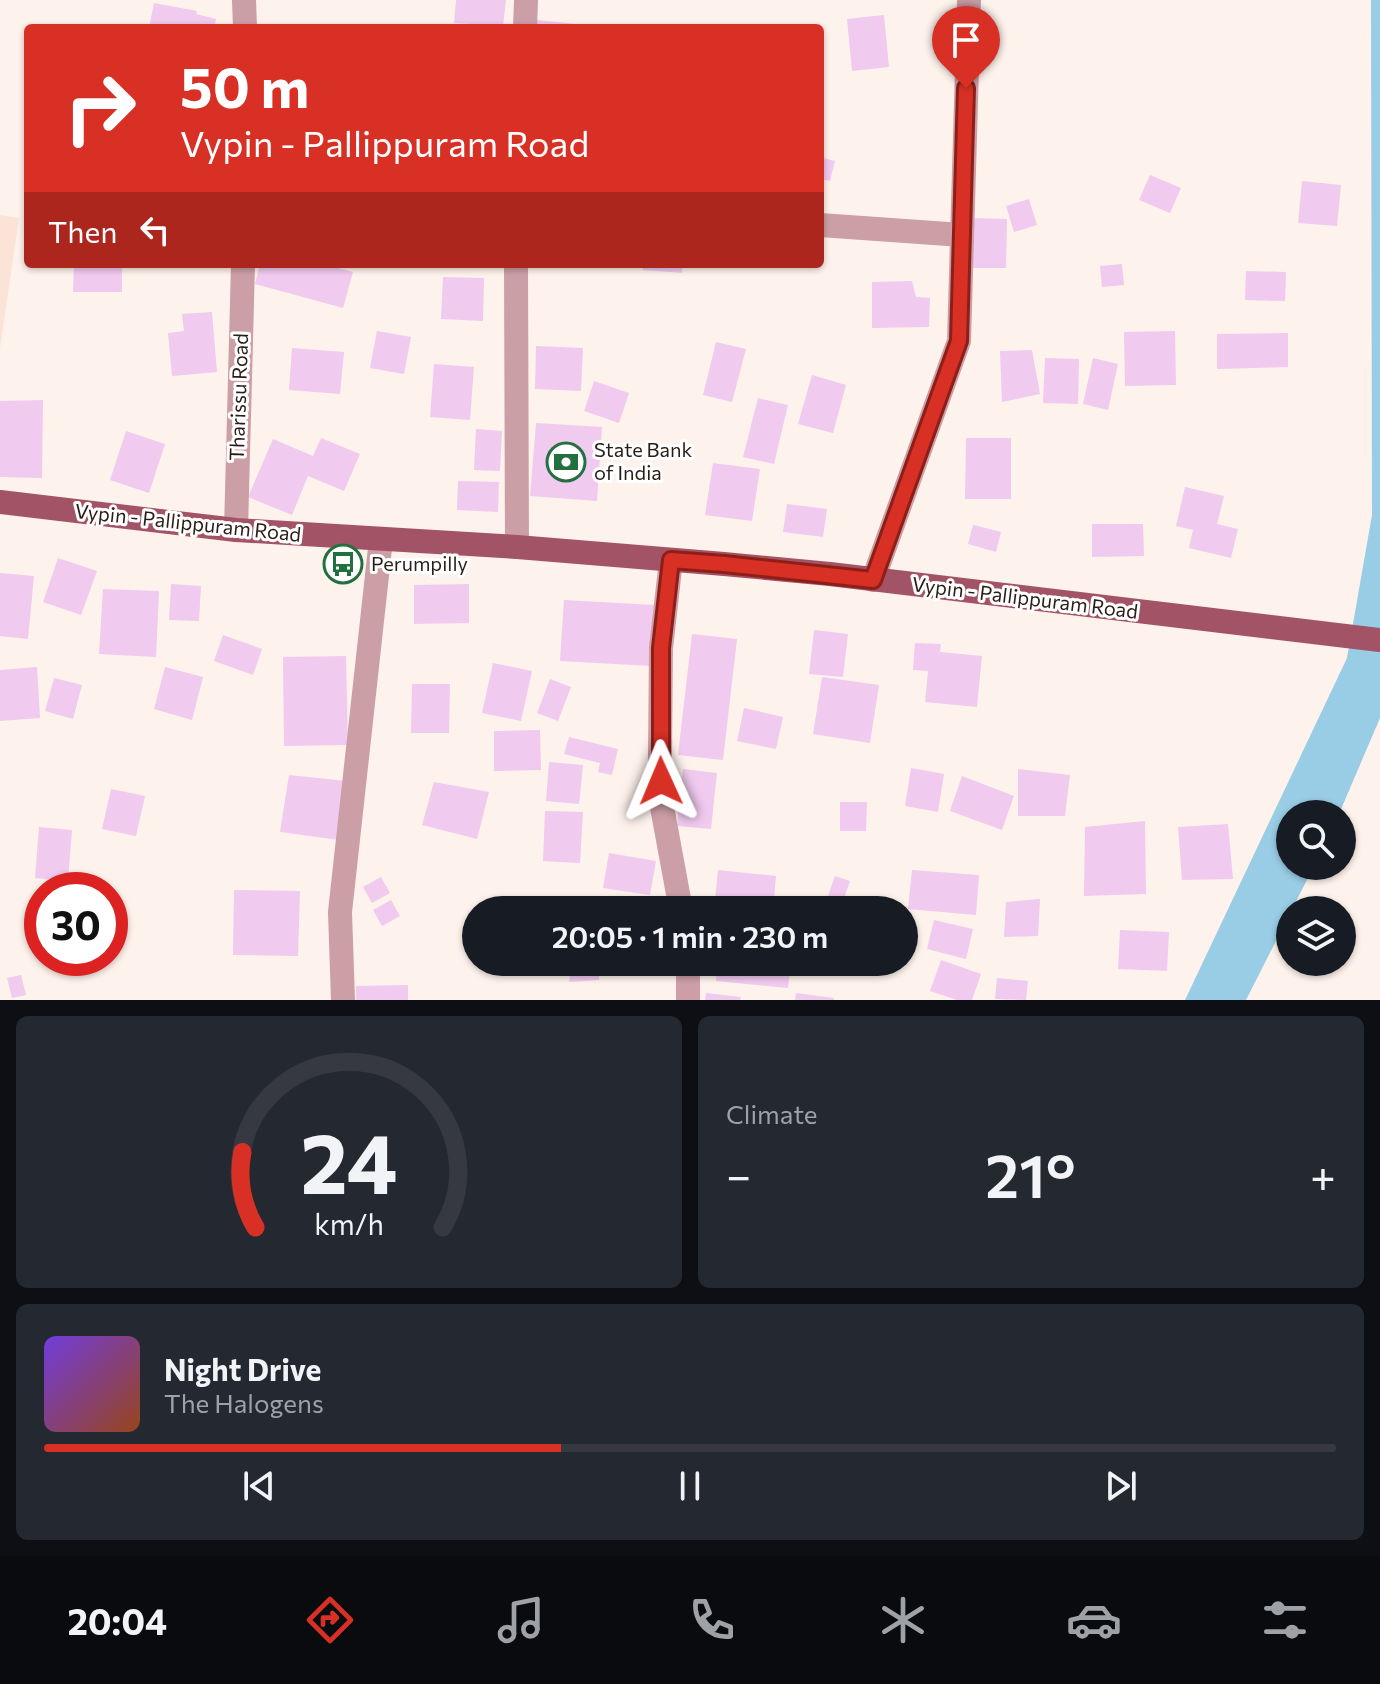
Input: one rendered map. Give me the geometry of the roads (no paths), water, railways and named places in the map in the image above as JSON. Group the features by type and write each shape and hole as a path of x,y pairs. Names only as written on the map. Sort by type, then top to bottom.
{"main road":[{"name":"Vypin - Pallippuram Road","path":"0,502 236,530 595,552 739,565 1380,640"}],"street":[{"path":"244,0 245,24"},
{"path":"525,24 526,0"},
{"path":"873,580 959,341 969,0"},
{"path":"824,225 962,235"},
{"name":"Tharissu Road","path":"236,530 243,268"},
{"path":"516,268 517,547"},
{"path":"343,1000 340,912 381,539"},
{"path":"671,560 661,648 660,756 662,807 678,896"},
{"path":"688,976 688,1000"}],"water":[{"path":"1371,0 1380,0 1380,718 1345,800 1280,800 1347,658 1372,515"},
{"path":"1276,808 1276,880 1307,880 1299,896 1276,896 1276,941 1246,1000 1185,1000"}],"place":[{"name":"State Bank of India","path":"566,462"},
{"name":"Perumpilly","path":"343,564"}]}
